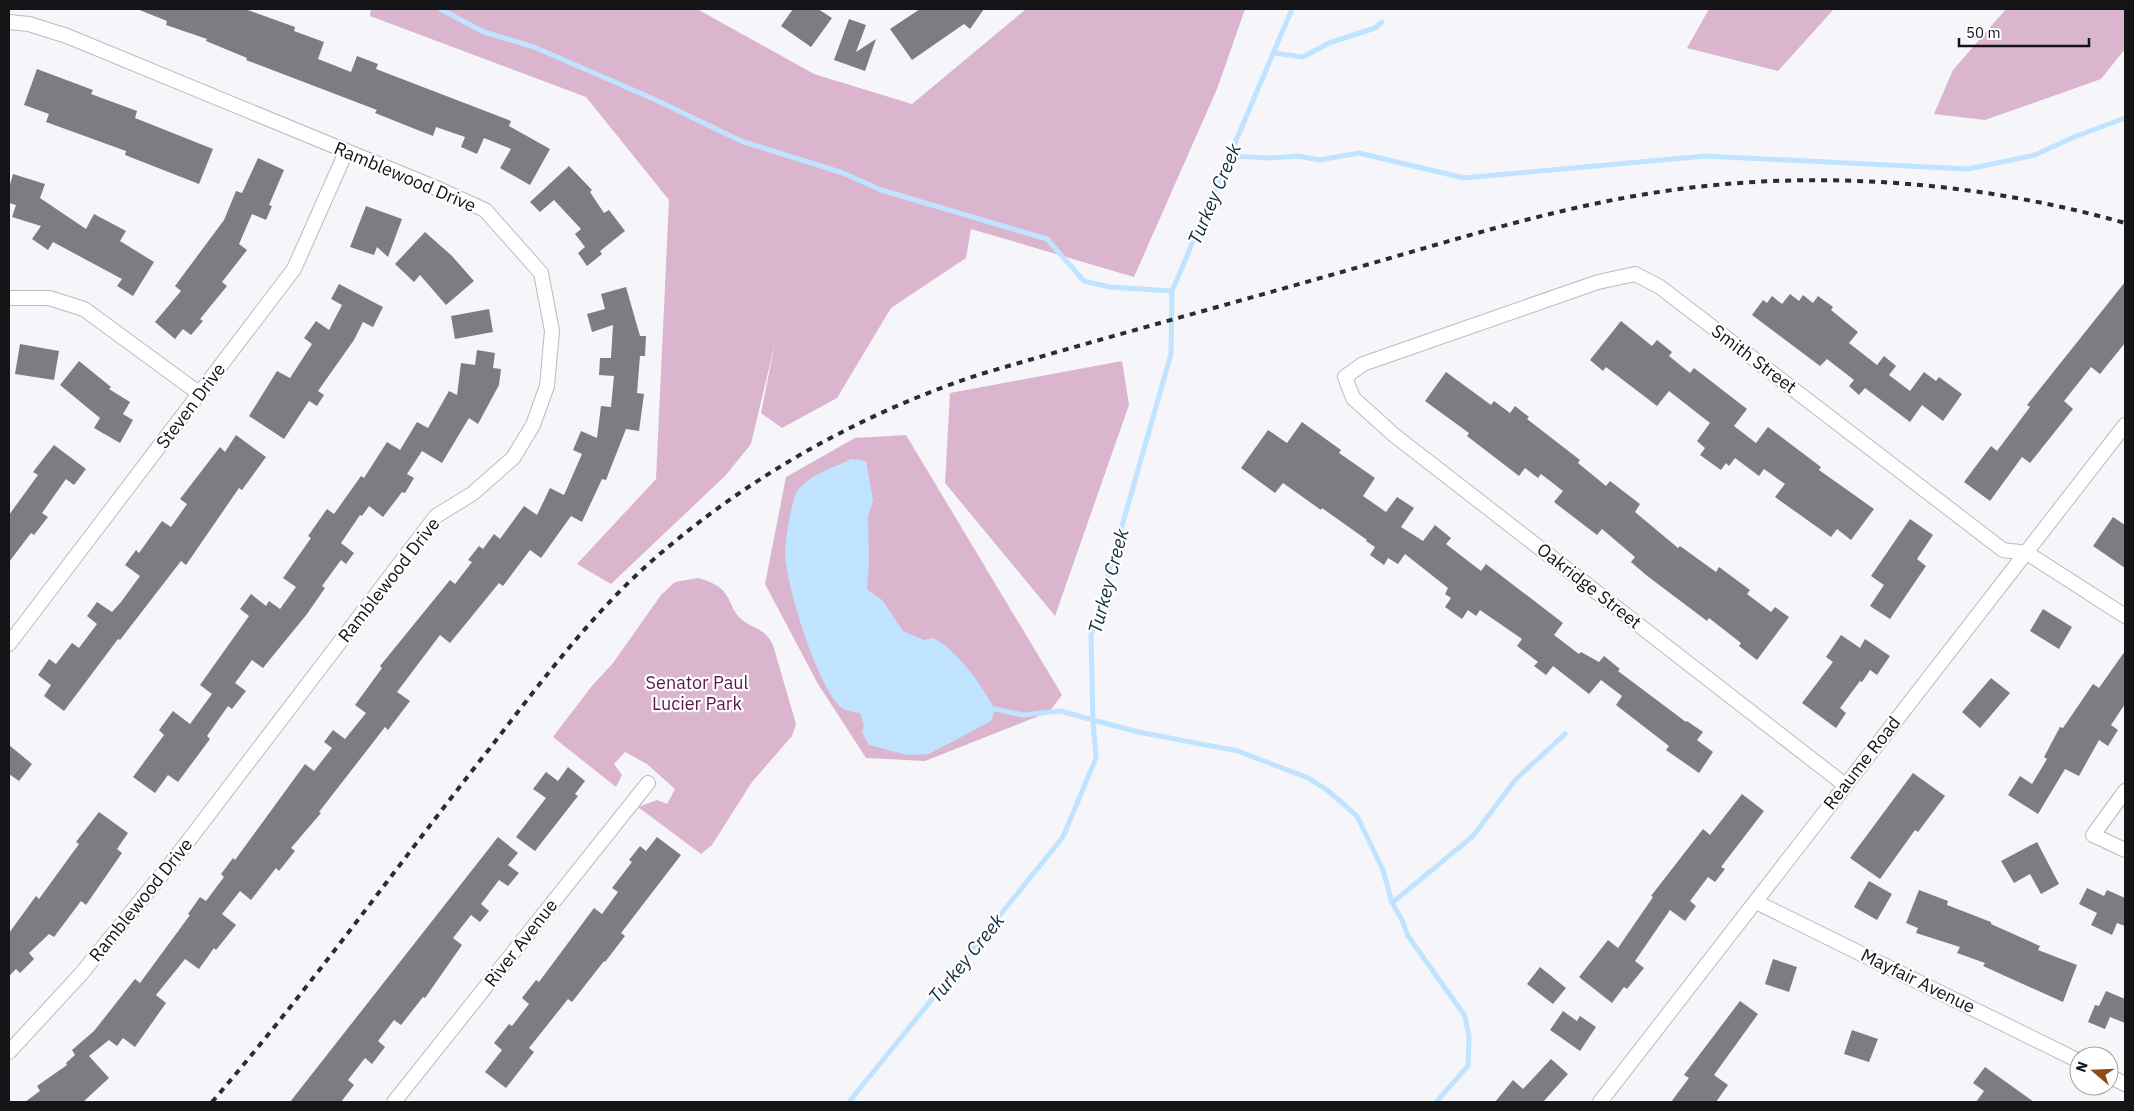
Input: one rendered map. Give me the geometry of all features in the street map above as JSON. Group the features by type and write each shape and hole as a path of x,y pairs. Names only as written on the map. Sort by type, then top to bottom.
{"street":[{"name":"Ramblewood Drive","path":"9,22 28,24 67,36 441,190 485,210 541,273 552,331 547,386 533,425 513,458 472,494 436,516 176,857 81,974 9,1052"},
{"name":"Steven Drive","path":"9,644 294,269 346,152"},
{"name":"Smith Street","path":"1346,377 1363,364 1372,360 1598,282 1635,274 1660,287 2003,550 2027,553 2125,616"},
{"path":"9,298 49,298 84,309 200,394"},
{"name":"Oakridge Street","path":"1346,377 1353,398 1394,435 1845,785"},
{"name":"Reaume Road","path":"1600,1102 2125,425"},
{"name":"River Avenue","path":"394,1102 648,783"},
{"path":"2125,791 2093,835 2125,850"},
{"name":"Mayfair Avenue","path":"1756,902 2069,1056"}],"green space":[{"path":"371,9 697,9 814,74 912,104 1026,9 1245,9 1217,89 1134,277 971,229 966,258 891,308 837,398 782,428 761,413 775,343 751,444 725,476 611,584 577,564 656,479 669,200 586,97 370,16"},
{"path":"1709,9 1834,9 1778,71 1687,48"},
{"path":"2006,9 2125,9 2125,49 2101,79 1985,120 1934,114 1953,70"},
{"path":"1122,361 1129,405 1055,616 945,483 950,393"},
{"path":"906,435 1062,695 1049,712 925,761 866,758 818,684 765,584 786,477 855,438"},
{"name":"Senator Paul Lucier Park","path":"698,578 718,586 727,596 738,616 770,639 796,724 792,736 752,782 712,845 701,854 638,807 657,800 667,804 675,789 647,764 625,752 614,764 622,775 616,787 553,737 591,687 613,663 661,595 675,582"}],"water":[{"path":"851,459 866,461 873,501 868,516 869,563 867,589 882,600 903,631 924,640 933,638 952,651 968,669 995,709 991,721 929,754 907,755 869,745 862,732 864,725 860,713 842,708 828,691 803,631 790,586 785,553 788,524 795,496 804,483 811,478"}],"building":[{"path":"137,9 245,9 295,27 294,31 324,42 318,59 351,72 357,56 378,64 376,69 511,121 509,126 550,149 530,185 500,168 511,149 484,138 477,154 461,147 465,137 436,127 433,136 415,129 375,113 377,110 246,60 247,58 206,41 207,39 166,25 167,21"},
{"path":"793,9 818,9 832,18 811,47 781,26"},
{"path":"920,9 984,9 970,29 964,24 912,60 890,29"},
{"path":"849,19 866,25 856,52 876,39 865,71 834,60"},
{"path":"37,69 93,90 91,94 137,111 135,118 213,149 199,184 125,155 126,151 46,122 49,114 24,105"},
{"path":"258,158 284,170 269,205 272,206 266,220 252,214 239,244 247,250 222,282 227,286 200,319 203,321 191,335 183,329 175,339 155,322 181,291 175,286 224,220 236,191 242,193"},
{"path":"569,166 592,190 590,192 604,213 609,210 625,231 600,251 602,254 587,266 578,253 585,247 575,234 581,229 554,200 540,212 530,202"},
{"path":"13,174 45,184 40,198 86,229 94,214 126,231 120,241 154,262 133,296 117,286 122,279 53,242 48,250 32,239 41,226 12,217 16,205 9,203 9,188"},
{"path":"366,206 402,219 388,257 377,247 374,255 350,247"},
{"path":"425,232 452,256 474,281 446,305 420,275 414,282 395,264"},
{"path":"2125,282 2125,343 2100,374 2091,367 2064,401 2073,409 2030,463 2022,457 1990,501 1964,482 1991,446 1997,451 2030,407 2027,405"},
{"path":"339,284 383,307 373,327 363,322 354,340 318,391 324,395 317,406 309,401 284,439 249,416 277,371 290,378 312,344 304,338 316,321 329,330 342,305 331,299"},
{"path":"626,287 640,336 646,336 645,356 640,356 637,393 644,394 639,431 626,429 606,480 602,479 582,522 571,516 541,558 530,550 503,586 499,583 450,643 440,635 397,692 410,701 388,730 385,727 319,812 321,813 291,848 295,851 279,871 276,868 251,900 240,891 222,914 236,925 216,950 214,948 199,969 185,959 156,995 166,1003 135,1047 123,1038 117,1046 109,1040 89,1056 109,1078 83,1102 25,1102 40,1091 37,1086 67,1065 66,1063 75,1055 72,1050 94,1031 135,979 140,983 190,915 188,914 200,897 206,901 224,877 221,874 233,858 235,860 305,764 314,771 332,748 324,742 333,730 345,739 366,713 355,705 382,668 380,666 450,580 455,584 472,562 468,560 479,546 483,549 494,534 500,539 524,506 537,515 550,488 564,495 582,454 573,450 581,431 597,438 601,406 611,407 614,376 599,375 600,358 611,358 613,325 592,332 587,314 605,309 601,294"},
{"path":"1790,294 1799,301 1803,295 1813,303 1818,296 1833,307 1831,310 1858,332 1849,343 1877,365 1884,356 1896,366 1889,375 1910,391 1924,372 1936,381 1939,377 1962,394 1943,421 1922,405 1910,422 1865,388 1859,395 1849,386 1854,380 1827,359 1820,366 1752,315 1763,300 1767,303 1772,296 1782,304"},
{"path":"489,309 493,332 455,339 451,316"},
{"path":"1621,321 1652,346 1657,340 1672,352 1669,356 1690,373 1694,368 1747,409 1734,426 1756,443 1768,427 1821,467 1819,470 1874,509 1851,540 1837,529 1831,537 1775,497 1785,484 1764,469 1759,476 1735,458 1729,466 1726,463 1721,470 1700,455 1705,448 1697,441 1710,423 1669,391 1657,406 1606,367 1603,371 1590,360"},
{"path":"20,344 59,351 54,380 15,374"},
{"path":"477,350 495,353 493,368 501,369 499,385 478,424 469,418 442,463 422,451 407,474 414,478 405,493 402,492 383,517 369,506 362,516 360,515 341,543 354,553 346,564 341,560 322,586 325,588 307,614 263,668 252,660 235,683 246,691 232,709 228,706 207,736 210,739 178,782 168,775 155,793 133,777 164,735 159,730 173,711 190,724 212,694 200,685 249,616 240,609 251,594 266,606 269,601 280,609 296,587 283,578 311,538 308,536 327,509 334,514 361,476 364,478 387,442 400,450 417,422 428,428 449,391 457,395 461,363 475,365"},
{"path":"79,361 111,387 109,389 130,402 123,414 133,420 120,443 94,428 100,418 60,385"},
{"path":"1446,372 1491,405 1494,401 1510,413 1515,406 1529,417 1527,419 1580,460 1578,463 1606,486 1610,481 1640,504 1635,512 1678,548 1680,546 1716,572 1719,567 1750,590 1747,594 1771,612 1775,607 1789,617 1757,660 1739,646 1741,643 1709,618 1707,621 1646,575 1631,562 1635,557 1602,529 1597,535 1554,502 1563,491 1541,474 1538,478 1525,468 1519,476 1467,436 1469,433 1425,401"},
{"path":"1302,422 1341,450 1339,453 1375,478 1363,496 1386,512 1397,497 1414,508 1401,527 1423,541 1435,525 1451,538 1446,544 1481,571 1486,564 1563,623 1554,635 1579,654 1581,652 1599,662 1604,656 1620,669 1618,671 1686,722 1703,732 1697,740 1713,752 1699,773 1666,750 1669,746 1616,705 1622,696 1601,680 1589,694 1553,666 1546,675 1534,666 1538,662 1517,646 1522,639 1480,610 1476,616 1468,610 1462,619 1445,607 1451,598 1445,594 1448,588 1405,554 1398,564 1388,558 1384,565 1370,555 1375,547 1322,508 1321,510 1283,483 1275,493 1241,468 1268,430 1287,443"},
{"path":"236,435 266,457 242,490 239,488 186,565 181,561 120,640 118,639 64,711 44,696 51,685 38,675 49,659 56,664 72,643 79,648 97,624 87,616 97,602 112,612 121,602 140,576 125,565 136,550 139,553 162,521 171,527 187,504 180,499 220,447 225,452"},
{"path":"54,445 86,469 74,485 66,479 42,513 48,517 34,535 31,533 9,562 9,515 38,475 33,472"},
{"path":"2113,517 2125,525 2125,568 2093,546"},
{"path":"1910,519 1933,535 1917,559 1926,566 1890,619 1870,606 1884,585 1871,576"},
{"path":"2043,609 2072,627 2059,649 2030,631"},
{"path":"1841,635 1860,648 1865,639 1890,656 1877,675 1870,670 1862,682 1860,681 1840,708 1846,713 1836,728 1802,703 1833,662 1826,657"},
{"path":"2125,651 2125,704 2111,725 2118,730 2108,746 2099,740 2079,776 2065,769 2038,814 2008,795 2020,776 2032,784 2047,759 2044,757 2060,727 2063,728 2093,684 2099,688"},
{"path":"1991,678 2010,693 1980,728 1962,712"},
{"path":"9,745 32,764 19,781 9,774"},
{"path":"568,767 585,781 575,794 578,796 535,851 516,837 546,798 533,789 546,772 558,781"},
{"path":"1913,773 1945,796 1918,832 1915,830 1880,879 1850,858"},
{"path":"1742,794 1764,811 1721,867 1725,869 1715,882 1708,877 1690,901 1696,906 1685,921 1670,910 1635,961 1644,968 1627,989 1624,987 1612,1003 1579,977 1608,940 1618,948 1653,897 1651,896 1703,829 1710,835"},
{"path":"99,812 128,833 117,849 122,853 86,905 81,901 54,937 49,934 29,953 34,959 20,973 16,969 9,976 9,933 36,896 39,899 79,844 76,842"},
{"path":"498,837 518,853 508,865 519,873 508,886 499,880 481,904 489,911 480,922 471,915 453,938 462,945 425,998 423,997 401,1025 394,1020 378,1041 385,1047 372,1064 365,1058 348,1080 354,1085 341,1102 290,1102"},
{"path":"657,837 681,855 621,933 625,936 605,962 572,1002 568,999 529,1048 534,1052 506,1088 485,1072 502,1050 494,1043 509,1024 512,1026 529,1004 522,998 536,980 539,982 594,908 602,914 618,892 612,888 632,862 629,860 640,846 646,851"},
{"path":"2037,842 2059,884 2041,894 2030,874 2014,883 2001,861"},
{"path":"1869,881 1892,894 1877,920 1854,907"},
{"path":"2087,888 2104,896 2107,890 2125,898 2125,926 2117,923 2112,935 2091,925 2097,913 2079,904"},
{"path":"1919,890 1948,901 1947,905 1991,922 1991,924 2040,946 2038,950 2077,965 2063,1002 1983,966 1985,963 1957,953 1960,947 1916,933 1918,928 1906,923"},
{"path":"1773,959 1797,967 1789,992 1765,984"},
{"path":"1540,967 1566,988 1553,1004 1527,984"},
{"path":"2106,991 2125,999 2125,1023 2110,1017 2105,1029 2088,1022 2095,1005 2099,1006"},
{"path":"1740,1001 1758,1014 1714,1075 1728,1085 1716,1102 1671,1102 1689,1078 1684,1075"},
{"path":"1563,1011 1577,1021 1580,1016 1596,1027 1580,1051 1550,1030"},
{"path":"1852,1030 1878,1039 1869,1062 1844,1054"},
{"path":"1551,1059 1568,1074 1543,1102 1495,1102 1513,1080 1523,1089"},
{"path":"1985,1067 2034,1102 1976,1102 1984,1091 1973,1083"}],"waterway":[{"path":"440,9 484,32 534,47 656,100 741,141 843,173 881,190 1047,239 1084,281 1110,287 1172,291"},
{"name":"Turkey Creek","path":"849,1102 1063,837 1096,758 1091,635 1171,354 1172,291 1292,9"},
{"path":"1274,53 1303,57 1329,43 1375,28 1382,22"},
{"path":"1230,156 1271,158 1298,156 1319,160 1359,153 1464,178 1706,156 1968,169 2035,155 2074,137 2125,118"},
{"path":"995,709 1023,715 1060,711 1138,732 1238,751 1308,778 1327,790 1357,816 1383,870 1392,903 1402,920 1408,936 1465,1016 1469,1037 1468,1066 1436,1102"},
{"path":"1392,903 1473,836 1516,779 1565,734"}],"railway":[{"path":"212,1102 319,971 455,792 545,678 623,588 682,536 721,506 761,479 803,453 890,409 935,390 981,374 1070,348 1482,232 1592,204 1629,197 1753,182 1816,180 1878,182 1941,187 2003,196 2065,208 2125,223"}]}
